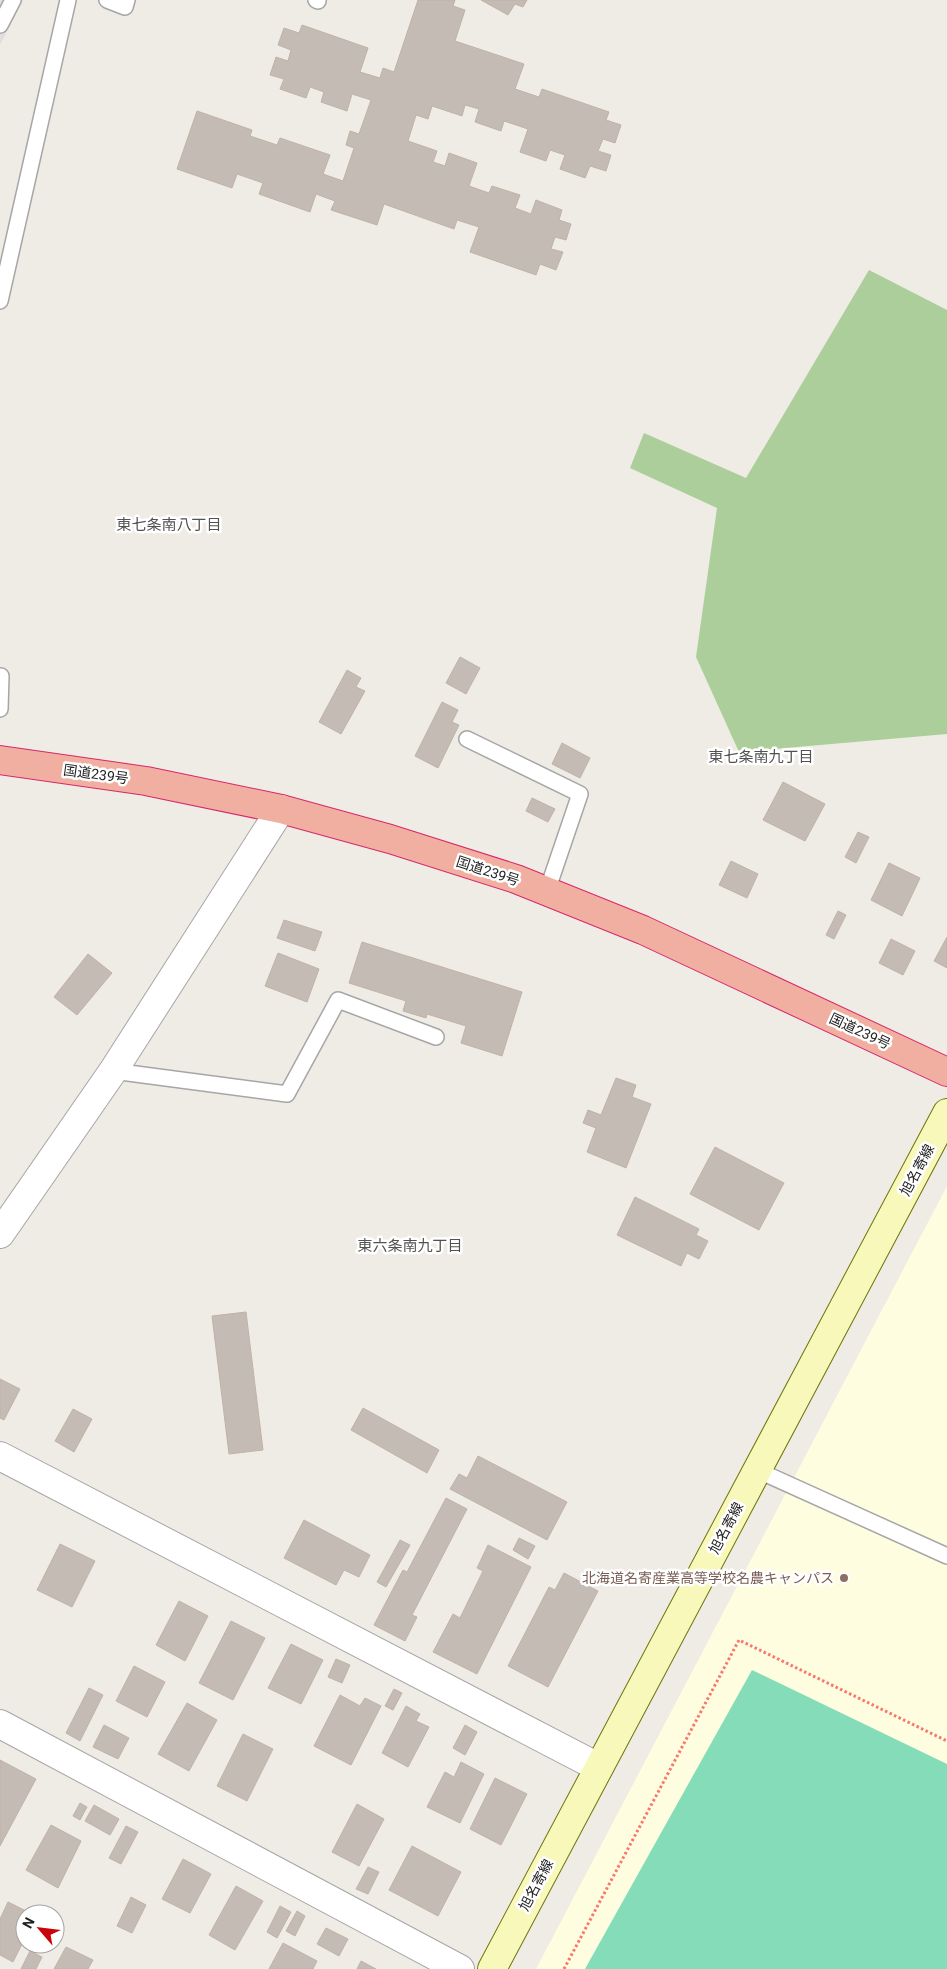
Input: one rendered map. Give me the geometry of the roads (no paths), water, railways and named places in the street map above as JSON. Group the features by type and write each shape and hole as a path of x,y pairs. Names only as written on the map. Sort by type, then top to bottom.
{"highway":[{"name":"国道239号","path":"0,760 146,781 280,809 390,839 516,879 643,930 947,1072"}],"main road":[{"name":"旭名寄線","path":"492,1969 947,1113"}],"street":[{"path":"0,1234 113,1071 280,809"},
{"path":"0,1456 598,1767"},
{"path":"0,1724 460,1969"}],"lane":[{"path":"0,25 13,0"},
{"path":"0,301 68,0"},
{"path":"107,0 125,7 127,0"},
{"path":"0,676 2,676 0,709"},
{"path":"467,739 580,794 547,891"},
{"path":"113,1071 287,1094 338,1000 436,1038"},
{"path":"757,1470 947,1556"}],"place":[{"name":"北海道名寄産業高等学校名農キャンパス","path":"844,1578"}],"district":[{"name":"東七条南八丁目","path":"169,525"},
{"name":"東七条南九丁目","path":"761,757"},
{"name":"東六条南九丁目","path":"410,1246"}]}
